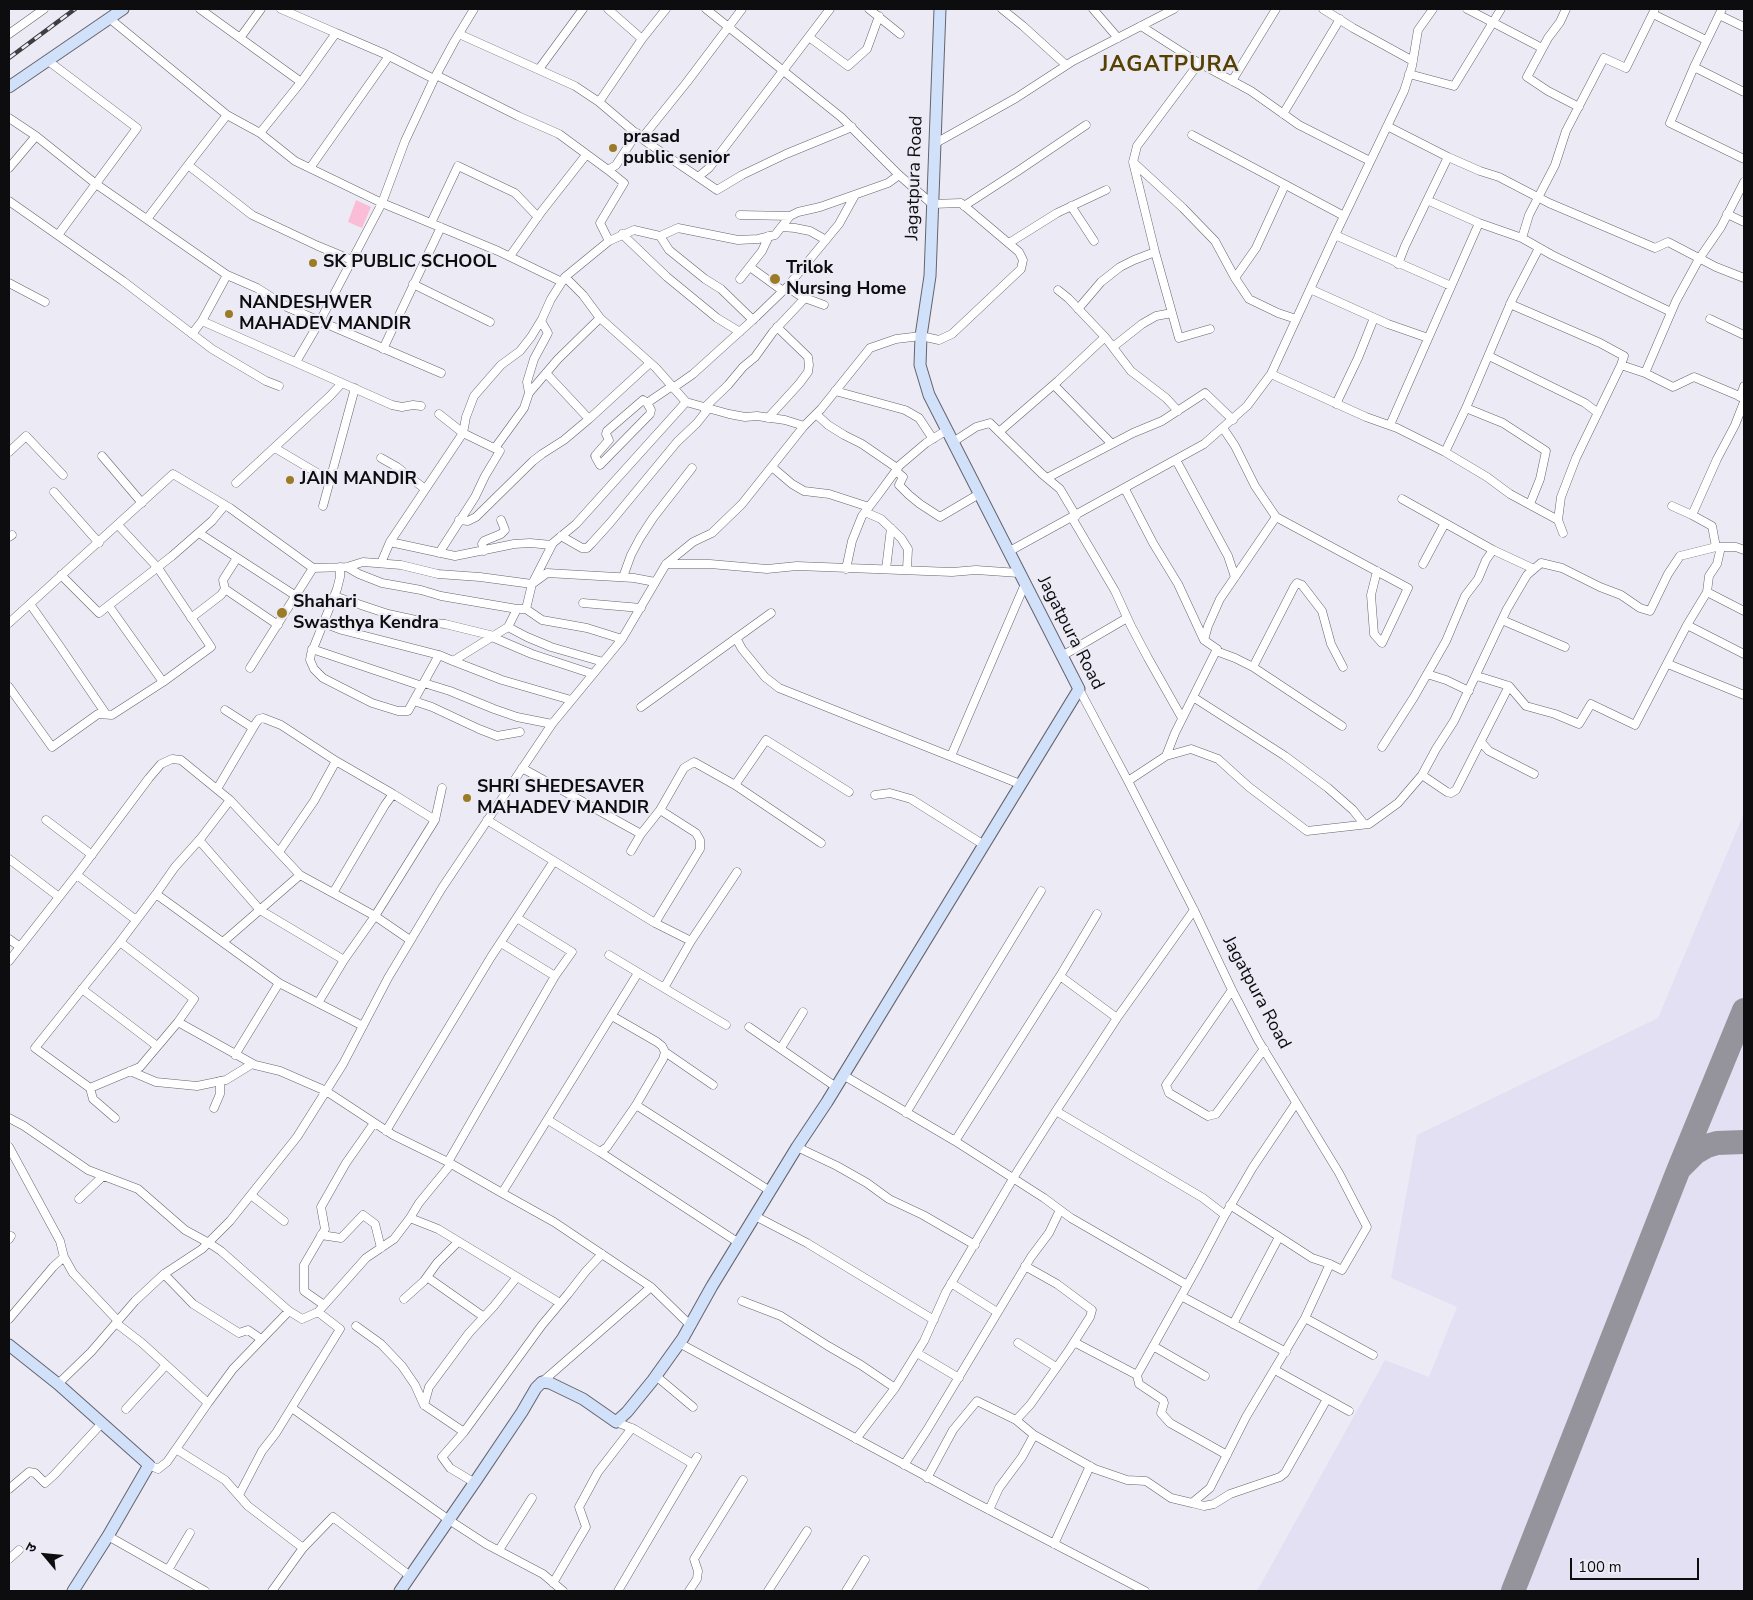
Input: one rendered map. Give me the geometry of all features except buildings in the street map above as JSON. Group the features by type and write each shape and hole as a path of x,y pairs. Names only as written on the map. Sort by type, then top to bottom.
{"street":[{"path":"9,34 44,9"},
{"path":"9,87 122,9"},
{"path":"200,9 301,82"},
{"path":"240,38 261,9"},
{"path":"281,9 559,134 624,183 600,223 609,241"},
{"path":"296,362 320,321 382,203 405,141 435,77 474,9"},
{"path":"539,69 584,9"},
{"path":"608,9 642,39"},
{"path":"599,102 642,39 666,9"},
{"path":"58,1384 91,1352 135,1301 164,1274 202,1249 230,1221 297,1137 343,1064 410,940 487,820 552,724 622,639 666,564 693,542 712,533 742,504 804,426 870,348 896,339 921,336 939,340 952,334 1018,272 1023,264 1022,256 1009,243 961,203 932,204 899,175 841,117 706,9"},
{"path":"608,170 616,166 639,136 687,82 742,9"},
{"path":"698,177 709,168 830,9"},
{"path":"870,9 900,34"},
{"name":"Jagatpura Road","path":"940,9 930,276 921,336 920,365 929,395 1008,552 1194,910 1232,990 1264,1049 1339,1173 1367,1227 1342,1270 1330,1264"},
{"path":"1002,9 1024,26 1066,65"},
{"path":"1093,9 1118,38"},
{"path":"934,144 1016,98 1066,65 1173,9"},
{"path":"1232,81 1276,9"},
{"path":"1323,9 1413,61"},
{"path":"1008,552 1204,444 1247,406 1271,374 1334,235 1404,91 1413,61 1418,30 1433,9"},
{"path":"1467,9 1542,48"},
{"path":"1409,74 1454,86 1501,9"},
{"path":"1566,9 1526,77 1548,91 1579,106"},
{"path":"1522,238 1529,215 1555,165 1566,131 1604,58 1626,68 1654,12 1706,40"},
{"path":"1744,27 1720,12 1670,123 1744,159"},
{"path":"809,37 848,66 867,50 879,16"},
{"path":"109,18 227,115 260,133 295,161 382,203 563,279 582,295 600,318 650,363 686,402 745,418 785,420 804,426"},
{"path":"1283,114 1340,19"},
{"path":"1141,26 1199,63 1251,91 1299,125 1370,161"},
{"path":"260,133 301,82 336,33"},
{"path":"458,34 575,86 599,102 639,136 717,190 777,158 852,127"},
{"path":"310,168 389,56"},
{"path":"47,60 137,128 58,235"},
{"path":"1199,63 1137,146 1133,162 1154,252 1179,338 1210,329"},
{"path":"1694,67 1744,92"},
{"path":"147,219 227,115"},
{"path":"9,118 36,136 96,184 227,275 257,288 287,307 441,374"},
{"path":"964,206 1086,125"},
{"path":"1387,126 1448,157 1498,177 1539,198 1655,248 1668,242 1699,259 1744,278"},
{"path":"1192,135 1246,162 1344,216"},
{"path":"9,168 36,136"},
{"path":"510,256 586,155"},
{"path":"1398,264 1448,157"},
{"path":"1133,162 1216,241 1235,278 1249,298 1296,320"},
{"path":"188,165 252,215 352,260"},
{"path":"431,223 458,166 515,193 538,217"},
{"path":"740,215 790,216 888,183 899,175"},
{"path":"1645,373 1671,312 1699,259 1728,214 1744,182"},
{"path":"1235,278 1256,248 1285,185"},
{"path":"1009,243 1071,206 1106,190"},
{"path":"647,403 693,374 785,289 839,224 855,195"},
{"path":"1427,200 1479,223 1522,238 1671,312"},
{"path":"9,201 212,349 266,381 279,386"},
{"path":"1071,206 1094,242"},
{"path":"1728,214 1744,222"},
{"path":"381,563 390,542 463,433 466,417 474,396 501,365 520,351 531,337 563,279 609,241 634,230 660,236 678,228 738,240 758,239 776,235 790,216"},
{"path":"1390,425 1408,389 1428,338 1479,223"},
{"path":"383,349 441,227"},
{"path":"782,227 810,231 826,240"},
{"path":"622,234 667,277 717,318 740,332"},
{"path":"1334,235 1451,286"},
{"path":"660,236 669,250 721,290 753,320"},
{"path":"740,279 762,251 769,236"},
{"path":"1445,452 1489,356 1510,304 1540,248"},
{"path":"1078,309 1101,282 1120,267 1154,252"},
{"path":"750,267 785,289 824,305"},
{"path":"192,334 202,321 227,275"},
{"path":"9,283 45,302"},
{"path":"413,284 490,322"},
{"path":"1310,289 1374,318 1428,338"},
{"path":"1058,290 1105,337 1131,371 1166,398 1178,411"},
{"path":"561,536 582,548 587,548 677,442 697,423 706,408 743,367 755,357 777,328 805,298"},
{"path":"1510,304 1600,343 1624,356 1573,466 1561,497 1558,520 1563,533"},
{"path":"1113,347 1142,324 1156,316 1172,312"},
{"path":"495,448 524,408 529,393 558,359 600,318"},
{"path":"1336,404 1358,358 1374,318"},
{"path":"1710,319 1744,335"},
{"path":"202,321 392,405 402,407 421,406"},
{"path":"529,393 527,382 534,360 548,333 541,321"},
{"path":"768,418 799,384 808,372 809,364 808,357 777,328"},
{"path":"999,432 1105,337"},
{"path":"1489,356 1584,403 1598,413"},
{"path":"459,520 468,522 476,518 537,458 564,440 589,419 650,363"},
{"path":"1621,365 1645,373 1673,387 1694,377 1743,399"},
{"path":"546,374 589,419"},
{"path":"1271,374 1336,404 1390,425 1445,452 1487,477 1510,494 1558,520"},
{"path":"236,483 342,383"},
{"path":"1054,384 1112,444"},
{"path":"1692,516 1734,426 1743,399 1744,386"},
{"path":"323,506 355,388"},
{"path":"835,391 905,410 919,418 933,439"},
{"path":"1047,478 1133,432 1162,421 1204,393 1233,420"},
{"path":"643,400 647,403 651,410 650,414 600,464 595,456 609,440 607,431 643,400"},
{"path":"526,609 532,584 552,546 576,524 592,504 622,474 640,451 686,402"},
{"path":"1466,408 1504,424 1546,451 1540,479 1530,504"},
{"path":"439,414 463,433 500,451 485,476 476,497 459,520 439,553"},
{"path":"816,414 828,425 862,444 896,470 903,477 900,485 908,494 940,517 979,494"},
{"path":"953,442 976,427 990,423 1060,489 1115,591 1148,658 1182,718"},
{"path":"1223,428 1235,446 1255,486 1276,517 1377,571 1408,588 1382,643 1374,634 1371,595 1377,571"},
{"path":"846,569 852,541 867,510 896,470 933,439 947,430"},
{"path":"9,452 26,436 64,475"},
{"path":"275,448 329,480"},
{"path":"102,456 142,503"},
{"path":"380,458 396,467 425,489"},
{"path":"1176,460 1228,556 1235,577"},
{"path":"772,467 792,484 804,491 829,494 867,510 881,519 901,538 908,549 907,569"},
{"path":"623,577 640,538 692,468"},
{"path":"9,623 174,474 225,505 313,568 344,567 363,562 401,565 438,574 480,576 532,584 546,573 623,577 655,582"},
{"path":"1125,489 1153,543 1178,584 1204,640 1217,649 1216,651 1253,667 1342,726"},
{"path":"54,492 98,543"},
{"path":"1402,499 1494,550 1534,569"},
{"path":"61,575 99,613 158,568 212,521 225,505"},
{"path":"1477,676 1509,686 1526,706 1556,714 1579,724 1591,704 1635,725 1687,625 1707,592 1709,576 1717,564 1718,547 1712,526 1672,506"},
{"path":"1204,640 1220,599 1276,517"},
{"path":"484,551 482,544 484,541 501,534 505,530 501,520"},
{"path":"1423,564 1445,523"},
{"path":"9,686 12,697 52,747 98,714 112,715 164,682 212,647 158,568 118,525"},
{"path":"886,569 888,538 891,528"},
{"path":"199,532 296,596"},
{"path":"1128,781 1166,756 1191,749 1218,760 1249,787 1307,831 1368,824 1398,803 1422,775 1454,721 1502,620 1527,575 1534,569 1541,564 1562,568 1600,588 1621,595 1640,608 1650,611 1668,574 1680,556 1718,547 1742,549 1744,540"},
{"path":"390,542 455,556 524,543 552,546"},
{"path":"1382,747 1414,697 1446,641 1466,596 1478,579 1486,560 1494,550"},
{"path":"237,558 223,580 225,589 278,625"},
{"path":"666,564 710,564 767,569 796,566 952,572 976,570 1019,573"},
{"path":"344,567 312,649 310,660 314,669 323,678 372,703 398,711 408,711 439,656"},
{"path":"344,567 382,583 421,590 441,596 526,609 542,620 586,628 622,639"},
{"path":"250,668 313,568"},
{"path":"1253,667 1297,583 1302,586 1322,611 1331,644 1343,667"},
{"path":"951,756 1025,584"},
{"path":"191,618 221,595 225,589"},
{"path":"1707,592 1744,611"},
{"path":"334,596 388,614 445,624 493,636 532,654 593,674"},
{"path":"584,603 641,608"},
{"path":"30,604 106,714"},
{"path":"109,606 164,682"},
{"path":"453,661 508,627 517,609"},
{"path":"641,707 771,613"},
{"path":"1062,656 1127,618"},
{"path":"1502,620 1564,648"},
{"path":"323,623 342,630 439,656 502,680 571,700"},
{"path":"1687,625 1744,654"},
{"path":"508,627 551,646 603,662"},
{"path":"736,638 742,649 765,677 779,688 1020,784"},
{"path":"312,649 509,714 552,724"},
{"path":"1166,756 1182,718 1216,651"},
{"path":"1668,664 1744,695"},
{"path":"1427,674 1446,680 1469,691"},
{"path":"1422,775 1447,792 1451,793 1456,790 1509,686"},
{"path":"616,1422 628,1412 679,1344 770,1191 844,1075 1079,689"},
{"path":"1193,697 1285,756 1328,788 1353,810 1364,824"},
{"path":"414,701 497,736 520,732"},
{"path":"225,710 253,728"},
{"path":"217,789 260,718 270,720 435,820"},
{"path":"734,785 766,740 849,792"},
{"path":"1480,742 1489,751 1534,774"},
{"path":"9,961 161,764 172,759 181,760 230,800 300,875 375,916 410,940"},
{"path":"279,852 314,801 336,761"},
{"path":"631,852 641,834 660,810 684,768 694,762 734,785 822,843"},
{"path":"522,768 641,834"},
{"path":"318,1003 435,820 442,788"},
{"path":"875,795 890,793 911,799 984,845"},
{"path":"333,893 384,805 393,794"},
{"path":"115,1118 93,1099 90,1088 35,1048 230,800"},
{"path":"655,923 700,849 700,840 696,833 660,810"},
{"path":"46,820 92,855"},
{"path":"487,820 655,923 691,941"},
{"path":"199,840 260,910 344,960"},
{"path":"9,859 59,897"},
{"path":"386,1131 500,943 554,861"},
{"path":"664,988 691,941 737,872"},
{"path":"77,875 136,920"},
{"path":"223,942 300,875"},
{"path":"906,1113 1041,891"},
{"path":"156,894 279,983 363,1026"},
{"path":"856,1439 895,1388 924,1341 951,1283 1056,1111 1117,1018 1194,910"},
{"path":"955,1141 1060,976 1097,914"},
{"path":"9,1118 24,1126 88,1170 138,1189 184,1230 209,1242 302,1320 318,1312 362,1262 394,1239 410,1218 449,1163 555,976 572,952 517,918"},
{"path":"9,939 20,947"},
{"path":"90,1088 140,1067 178,1022 194,999 120,942"},
{"path":"500,943 555,976"},
{"path":"609,955 726,1025"},
{"path":"502,1194 638,972"},
{"path":"1060,976 1117,1018"},
{"path":"235,1055 279,983"},
{"path":"82,989 157,1046"},
{"path":"1232,990 1166,1085 1169,1093 1208,1116 1216,1114 1264,1049"},
{"path":"781,1048 803,1012"},
{"path":"612,1016 657,1042 665,1052 712,1085"},
{"path":"178,1022 252,1064 280,1071 326,1091 386,1131 449,1163 554,1222 651,1287 690,1325"},
{"path":"749,1027 836,1087"},
{"path":"600,1152 607,1147 636,1105 664,1059 665,1052"},
{"path":"130,1071 156,1082 197,1086 226,1080 252,1064"},
{"path":"844,1075 955,1141 1101,1236 1187,1285"},
{"path":"214,1108 220,1094 220,1081"},
{"path":"1227,1455 1170,1423 1161,1413 1164,1403 1162,1400 1139,1384 1137,1375 1224,1215 1253,1167 1296,1103"},
{"path":"636,1105 770,1191"},
{"path":"1056,1111 1203,1198 1224,1215"},
{"path":"548,1120 739,1243"},
{"path":"324,1305 304,1291 304,1265 325,1229 321,1207 346,1163 374,1123"},
{"path":"9,1147 56,1233 64,1257 73,1273 117,1322 208,1403"},
{"path":"797,1147 844,1170 867,1183 889,1199 923,1215 975,1245"},
{"path":"79,1199 103,1176"},
{"path":"251,1195 284,1221"},
{"path":"1192,1503 1210,1488 1246,1417 1305,1318 1330,1264 1312,1258 1230,1205"},
{"path":"904,1465 959,1378 1025,1266 1049,1233 1060,1210"},
{"path":"321,1235 341,1238 363,1215 375,1224 382,1248"},
{"path":"755,1216 807,1243 934,1320"},
{"path":"410,1218 438,1229 560,1303"},
{"path":"1233,1324 1279,1237"},
{"path":"404,1299 427,1277 437,1263 458,1242"},
{"path":"475,1483 450,1468 442,1457 464,1432 542,1325 602,1254"},
{"path":"9,1319 53,1267 64,1257"},
{"path":"1016,1420 1030,1405 1074,1342 1090,1318 1092,1310 1057,1284 1025,1266"},
{"path":"164,1274 193,1304 240,1333 248,1330 262,1339"},
{"path":"427,1277 484,1317"},
{"path":"424,1405 429,1387 470,1333 517,1277"},
{"path":"951,1283 997,1312"},
{"path":"400,1591 475,1483 536,1388 651,1287"},
{"path":"1181,1296 1286,1352"},
{"path":"742,1301 781,1316 828,1346 861,1364 895,1388"},
{"path":"9,1345 58,1384 149,1465 158,1469 167,1462 176,1450 233,1369 289,1311"},
{"path":"239,1495 262,1451 276,1433 340,1330 318,1312"},
{"path":"1305,1318 1373,1355"},
{"path":"356,1326 381,1344 402,1366 415,1385 424,1405 464,1432"},
{"path":"1074,1342 1137,1375"},
{"path":"1018,1343 1056,1366"},
{"path":"679,1344 928,1478 1145,1591"},
{"path":"1153,1346 1205,1376"},
{"path":"916,1353 959,1378"},
{"path":"126,1409 166,1365"},
{"path":"1275,1370 1349,1411"},
{"path":"656,1376 693,1407"},
{"path":"542,1382 550,1383 583,1398 616,1422 632,1428 695,1460 618,1591"},
{"path":"928,1478 953,1430 977,1401 1016,1420 1034,1435 1090,1466 1127,1480 1146,1482 1171,1498 1209,1506 1230,1494 1280,1477 1285,1472 1327,1399"},
{"path":"292,1408 449,1520 543,1574 563,1591"},
{"path":"10,1486 29,1472 35,1473 44,1483 54,1475 102,1423"},
{"path":"554,1583 586,1527 579,1507 598,1472 632,1428"},
{"path":"989,1510 999,1488 1022,1457 1034,1435"},
{"path":"176,1450 225,1480 248,1506 303,1548"},
{"path":"72,1591 108,1536 149,1465"},
{"path":"1054,1544 1090,1466"},
{"path":"689,1591 697,1579 698,1571 694,1559 743,1480"},
{"path":"499,1550 532,1498"},
{"path":"272,1591 303,1548 333,1517 410,1576"},
{"path":"768,1591 807,1531"},
{"path":"168,1570 190,1533"},
{"path":"108,1536 205,1591"},
{"path":"9,1559 19,1550"},
{"path":"846,1591 865,1560"}],"shaded area":[{"path":"356,200 371,207 362,228 348,222"},
{"path":"1744,813 1744,1591 1257,1591 1385,1360 1429,1377 1457,1307 1391,1278 1417,1135 1658,1018"}],"taxiway":[{"path":"1513,1591 1678,1171 1744,1010"},
{"path":"1680,1168 1695,1153 1707,1146 1717,1143 1744,1142"}],"railway":[{"path":"9,58 75,9"}],"place":[{"name":"prasad public senior","path":"613,148"},
{"name":"SK PUBLIC SCHOOL","path":"313,263"},
{"name":"Trilok Nursing Home","path":"775,279"},
{"name":"NANDESHWER MAHADEV MANDIR","path":"229,314"},
{"name":"JAIN MANDIR","path":"290,480"},
{"name":"Shahari Swasthya Kendra","path":"282,613"},
{"name":"SHRI SHEDESAVER MAHADEV MANDIR","path":"467,798"}],"district":[{"name":"JAGATPURA","path":"1170,66"}]}
